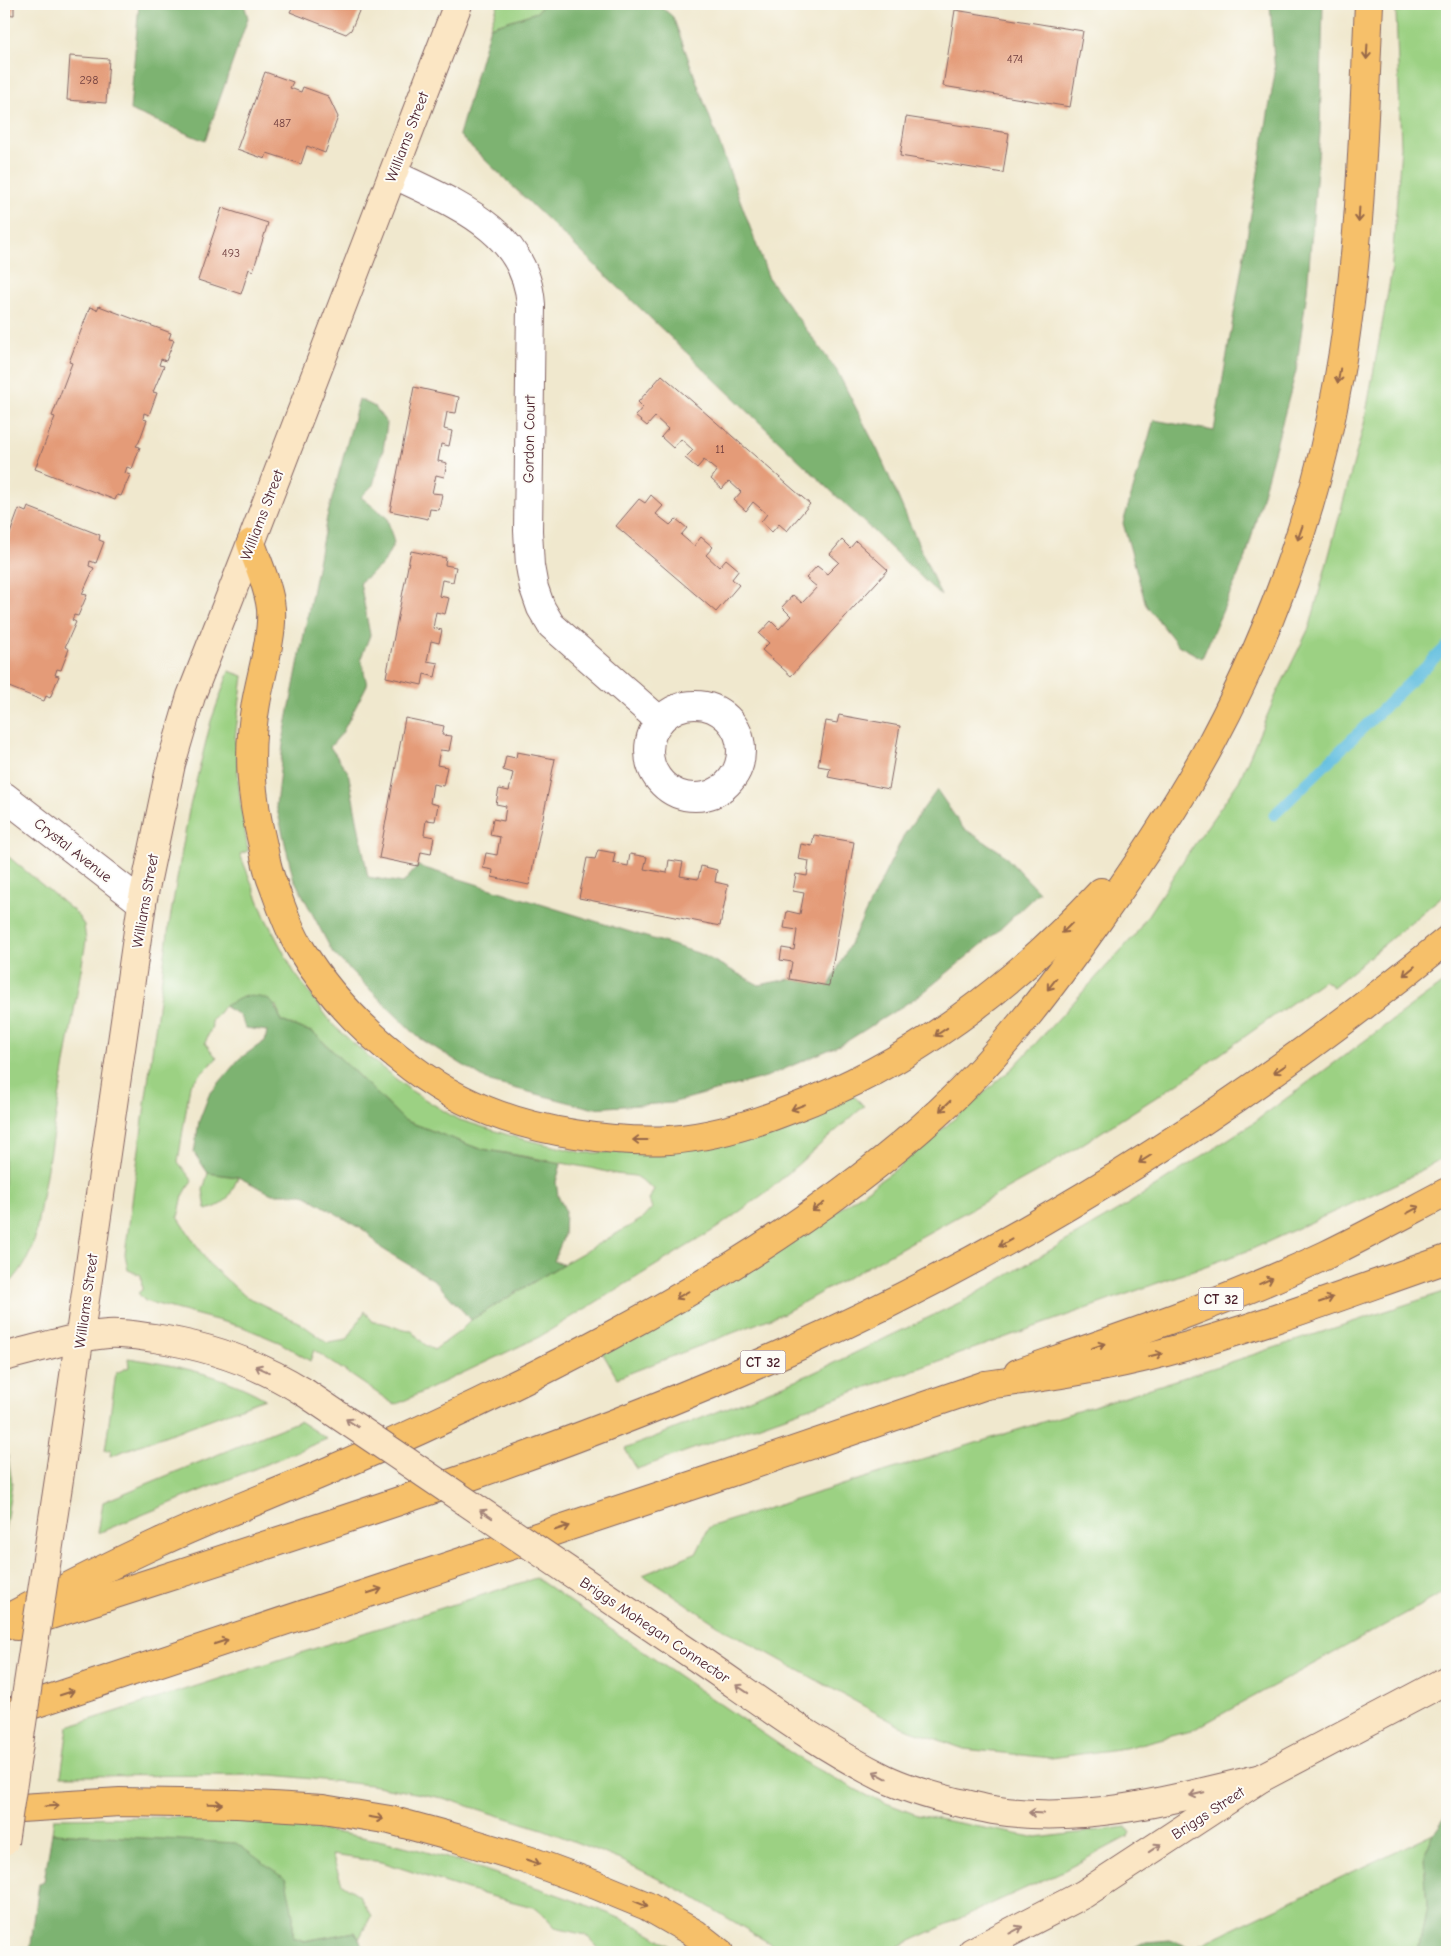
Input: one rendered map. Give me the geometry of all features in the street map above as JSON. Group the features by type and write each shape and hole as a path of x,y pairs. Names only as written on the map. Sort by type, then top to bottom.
{"main road":[{"name":"Williams Street","path":"4,1842 80,1338 142,903 171,764 191,696 252,543 458,4"},
{"path":"4,1620 96,1572 165,1539 337,1467 493,1396 608,1337 671,1302 774,1238 868,1170 935,1115 960,1091 1014,1031 1072,957 1123,886 1170,815 1213,740 1246,673 1281,589 1306,516 1323,454 1338,385 1352,295 1358,225 1369,4"},
{"path":"252,543 270,598 271,611 270,629 255,708 251,751 251,786 254,809 269,874 289,927 318,976 366,1030 392,1053 431,1083 454,1097 481,1109 545,1130 614,1140 672,1140 715,1133 771,1117 813,1101 865,1077 920,1046 997,991 1065,931 1129,863 1170,815"},
{"name":"CT 32","path":"4,1631 410,1497 555,1446 684,1396 788,1352 886,1306 1039,1224 1195,1126 1294,1059 1390,987 1447,940"},
{"name":"CT 32","path":"4,1714 711,1479 1170,1320 1325,1255 1447,1192"},
{"path":"986,1385 1048,1376 1164,1353 1213,1339 1447,1259"},
{"name":"Briggs Mohegan Connector","path":"4,1357 80,1338 109,1334 127,1334 203,1348 258,1367 304,1392 838,1752 886,1778 928,1795 994,1810 1046,1814 1080,1813 1124,1808 1182,1797 1261,1778"},
{"name":"Briggs Street","path":"972,1952 1084,1894 1261,1778 1447,1680"},
{"path":"4,1809 120,1802 237,1804 323,1809 390,1820 494,1850 596,1885 647,1906 696,1934 719,1952"}],"street":[{"name":"Gordon Court","path":"393,174 447,200 485,222 502,238 522,266 529,285 531,305 528,531 530,566 534,588 541,608 558,632 660,721"},
{"name":"Crystal Avenue","path":"4,796 142,903"}],"green space":[{"path":"139,4 244,4 248,18 205,141 130,110"},
{"path":"498,4 544,4 537,12 490,27"},
{"path":"544,4 658,4 673,17 769,279 837,371 878,451 941,596 459,135 490,27 537,12"},
{"path":"1270,4 1323,4 1320,133 1307,291 1296,371 1246,557 1202,658 1178,645 1146,605 1123,523 1154,420 1214,431 1275,73"},
{"path":"1431,4 1447,4 1447,892 1333,987 1324,980 1191,1075 1043,1169 784,1313 617,1378 602,1352 770,1258 895,1170 1014,1067 1135,935 1185,858 1239,781 1276,695 1310,626 1364,424 1391,275 1401,147 1396,12"},
{"path":"359,399 375,407 387,424 383,450 373,485 361,497 387,518 394,543 383,564 360,582 370,635 361,658 367,685 342,733 330,747 348,772 368,877 403,883 418,866 701,954 759,985 789,979 829,986 904,835 937,790 963,828 1001,852 1039,892 996,933 920,995 844,1043 766,1077 671,1103 591,1108 490,1082 418,1037 333,953 293,877 276,805 284,736 327,517"},
{"path":"229,671 243,676 235,738 240,799 248,851 240,854 265,917 294,972 334,1026 410,1090 457,1119 518,1138 584,1153 633,1152 854,1096 864,1106 769,1190 717,1228 539,1337 395,1405 314,1350 310,1361 281,1343 243,1327 145,1301 138,1293 142,1290 141,1275 128,1270 125,1254 169,925 189,810 211,721","holes":["224,1006 277,1006 281,1021 314,1033 404,1120 477,1148 635,1176 654,1189 649,1200 652,1208 642,1219 471,1320 459,1332 434,1350 424,1344 412,1331 373,1322 365,1311 347,1340 328,1343 300,1323 245,1296 208,1263 178,1217 183,1196 192,1180 178,1162 190,1085 217,1058 205,1043 212,1026 211,1020"]},
{"path":"4,853 76,913 84,925 86,941 35,1238 23,1266 4,1289"},
{"path":"1447,980 1447,1155 1404,1180 1250,1250 637,1469 625,1449 811,1374 967,1299 1119,1210 1253,1123"},
{"path":"245,996 269,1000 276,1008 281,1021 314,1033 404,1120 477,1148 561,1164 556,1182 558,1196 565,1210 564,1235 554,1261 563,1264 471,1320 434,1280 381,1248 367,1232 303,1194 272,1194 238,1177 208,1173 194,1153 199,1121 209,1095 239,1059 265,1041 267,1031 246,1028 239,1015 224,1006"},
{"path":"208,1173 238,1177 227,1199 219,1205 206,1210 203,1190"},
{"path":"1447,1291 1447,1591 1191,1731 1125,1748 1051,1758 964,1749 900,1726 722,1628 643,1575 697,1552 709,1527 1173,1381"},
{"path":"128,1358 163,1364 216,1377 265,1399 110,1456 111,1449 105,1451 116,1373 129,1367"},
{"path":"299,1421 327,1439 98,1533 103,1502"},
{"path":"4,1432 12,1483 4,1537"},
{"path":"536,1578 803,1761 868,1796 917,1815 1037,1838 1126,1827 1130,1833 1127,1837 1063,1871 886,1952 784,1952 688,1894 621,1860 545,1830 443,1798 371,1785 273,1775 61,1776 68,1727"},
{"path":"1447,1815 1447,1952 1418,1952 1427,1906 1424,1856 1434,1833"},
{"path":"170,1817 312,1829 368,1838 415,1849 544,1890 614,1916 648,1932 678,1952 602,1952 586,1935 555,1928 537,1908 471,1891 382,1862 332,1855 342,1884 359,1895 371,1916 359,1939 355,1932 304,1941 293,1937 293,1916 236,1844 52,1833 54,1818"},
{"path":"52,1833 236,1843 286,1879 293,1916 293,1937 304,1941 355,1932 366,1952 30,1952 39,1883 44,1881"},
{"path":"1434,1833 1424,1856 1427,1906 1418,1952 1195,1952 1193,1948"},
{"path":"1170,1940 1193,1948 1195,1952 1127,1952 1146,1942"}],"building":[{"path":"4,4 14,4 14,15 4,14"},
{"path":"294,4 362,4 351,30 346,34 290,12"},
{"path":"955,10 1083,31 1070,107 943,86"},
{"path":"70,56 109,59 106,103 67,100"},
{"path":"265,72 293,82 290,88 301,92 303,87 328,96 338,117 325,153 307,146 301,164 267,153 265,159 237,149"},
{"path":"906,117 1009,133 1003,173 900,156"},
{"path":"222,208 268,223 253,271 249,269 241,294 198,280"},
{"path":"99,306 171,333 169,339 174,340 166,361 161,359 159,365 164,366 153,392 157,393 149,415 144,413 143,419 147,420 136,446 140,447 132,469 127,467 125,473 130,475 121,496 117,495 115,500 35,469 55,417 52,416 72,363 69,362 90,307 97,310"},
{"path":"662,375 810,504 787,531 779,524 772,532 761,522 767,514 753,502 746,511 734,500 741,492 729,481 722,489 711,479 717,471 704,460 697,468 685,458 693,450 681,439 673,448 661,437 668,429 655,417 647,426 635,416 643,407 638,402"},
{"path":"414,387 459,397 456,413 447,412 444,429 452,431 449,446 441,444 438,461 447,463 444,477 436,475 432,493 442,494 439,510 430,509 428,519 390,511"},
{"path":"651,495 663,506 656,514 670,525 676,519 687,528 681,535 694,546 701,537 713,547 706,555 719,567 726,559 739,570 732,579 739,585 716,612 616,526 639,499 645,503"},
{"path":"28,507 100,535 99,540 104,542 96,563 90,561 89,566 94,568 82,594 87,595 78,616 74,615 72,620 76,622 65,647 69,649 61,670 57,669 55,675 59,676 50,698 46,696 44,701 4,685 4,550 19,509 26,512"},
{"path":"842,540 850,548 856,541 888,570 791,676 762,650 769,643 759,634 771,621 779,629 791,616 782,607 793,595 802,603 817,587 806,578 817,566 827,574 839,562 830,554"},
{"path":"411,551 446,558 445,565 456,567 453,582 442,580 439,596 449,598 445,614 436,612 433,628 442,630 439,643 431,641 427,661 438,663 435,677 424,674 422,685 386,677"},
{"path":"839,715 900,726 889,789 828,777 830,768 818,766 826,721 837,723"},
{"path":"405,718 444,726 442,735 452,736 449,751 440,750 437,765 447,767 443,786 433,784 430,803 438,805 435,821 426,820 424,835 434,837 431,854 421,852 418,866 379,858"},
{"path":"517,752 555,759 529,885 492,877 493,870 483,868 486,853 497,855 500,837 490,835 493,819 504,821 506,806 496,804 499,789 509,791 513,773 503,770 506,756 516,758"},
{"path":"814,835 854,842 829,986 789,979 792,962 780,960 782,948 794,950 797,930 784,928 787,911 800,914 804,893 793,891 796,874 807,876 809,861 798,859 801,844 812,846"},
{"path":"598,850 615,853 613,863 628,866 630,854 647,857 644,869 667,873 669,860 683,862 680,876 698,879 701,866 717,870 715,882 728,885 720,926 579,898 587,858 595,859"}],"waterway":[{"path":"1274,815 1447,646"}]}
